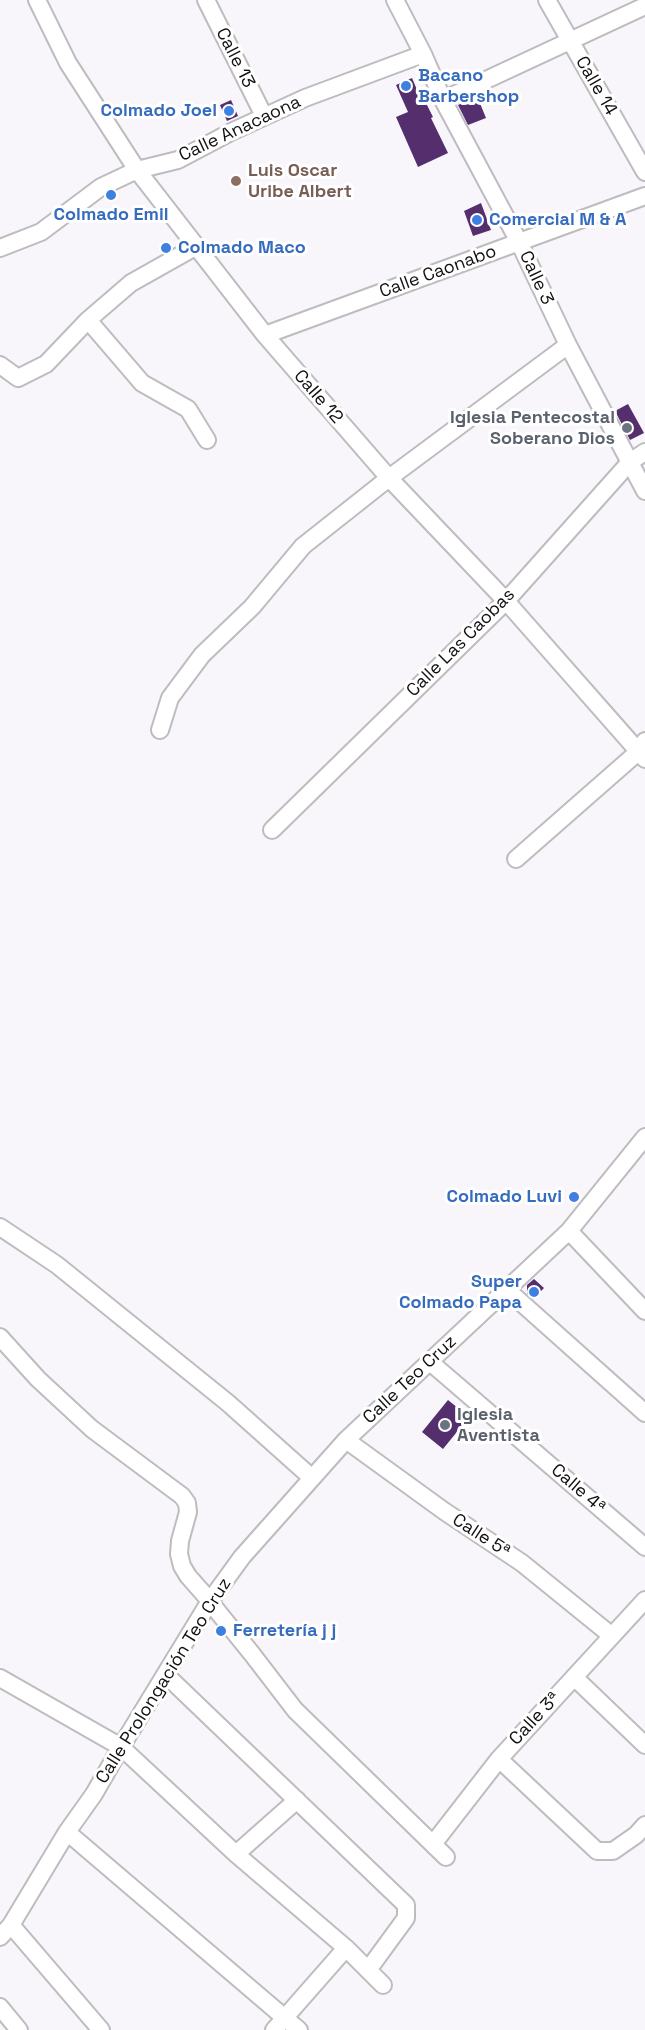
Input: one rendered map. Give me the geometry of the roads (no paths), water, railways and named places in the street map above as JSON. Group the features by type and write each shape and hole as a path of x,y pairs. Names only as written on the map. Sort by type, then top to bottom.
{"street":[{"name":"Calle 12","path":"37,0 68,63 137,170 265,335 389,478 506,601 643,751"},
{"name":"Calle 13","path":"206,0 264,116"},
{"name":"Calle 3","path":"395,0 423,54 443,100 519,242 568,345 645,491"},
{"name":"Calle 14","path":"547,0 645,172"},
{"path":"443,100 645,6"},
{"name":"Calle Anacaona","path":"0,248 41,232 101,187 137,170 178,160 264,116 305,98 423,54"},
{"name":"Calle Caonabo","path":"265,335 645,196"},
{"path":"0,365 18,378 46,364 87,320 130,282 195,247"},
{"path":"87,320 142,383 189,409 207,440"},
{"path":"160,730 170,698 202,655 252,607 303,546 389,478 568,345"},
{"name":"Calle Las Caobas","path":"272,830 506,601 630,462 645,452"},
{"path":"516,859 643,751"},
{"name":"Calle Teo Cruz","path":"346,1440 569,1231 639,1158 645,1137"},
{"path":"0,1227 57,1265 228,1403 312,1478"},
{"path":"569,1231 645,1311"},
{"path":"506,1289 645,1413"},
{"path":"0,1337 38,1378 92,1429 182,1496 187,1503 188,1512 178,1554 188,1576 295,1710 446,1857"},
{"name":"Calle 4ª","path":"430,1362 645,1546"},
{"name":"Calle Prolongación Teo Cruz","path":"6,1931 67,1832 94,1794 210,1602 242,1557 346,1440"},
{"name":"Calle 5ª","path":"346,1440 444,1511 522,1563 612,1636"},
{"name":"Calle 3ª","path":"434,1844 499,1759 644,1604"},
{"path":"166,1675 406,1905 406,1918 368,1970"},
{"path":"574,1677 645,1745"},
{"path":"0,1678 121,1747 236,1854 346,1948 383,1985"},
{"path":"499,1759 597,1851 613,1851 645,1825"},
{"path":"236,1854 297,1800"},
{"path":"67,1832 279,2023 299,2030"},
{"path":"6,1931 101,2030"},
{"path":"279,2023 346,1948"},
{"path":"0,2007 19,2030"}],"place":[{"name":"Bacano Barbershop","path":"406,86"},
{"name":"Colmado Joel","path":"229,111"},
{"name":"Luis Oscar Uribe Albert","path":"236,181"},
{"name":"Colmado Emil","path":"111,195"},
{"name":"Comercial M & A","path":"477,220"},
{"name":"Colmado Maco","path":"166,248"},
{"name":"Iglesia Pentecostal Soberano Dios","path":"627,428"},
{"name":"Colmado Luvi","path":"574,1197"},
{"name":"Super Colmado Papa","path":"534,1292"},
{"name":"Iglesia Aventista","path":"445,1425"},
{"name":"Ferretería j j","path":"221,1631"}]}
